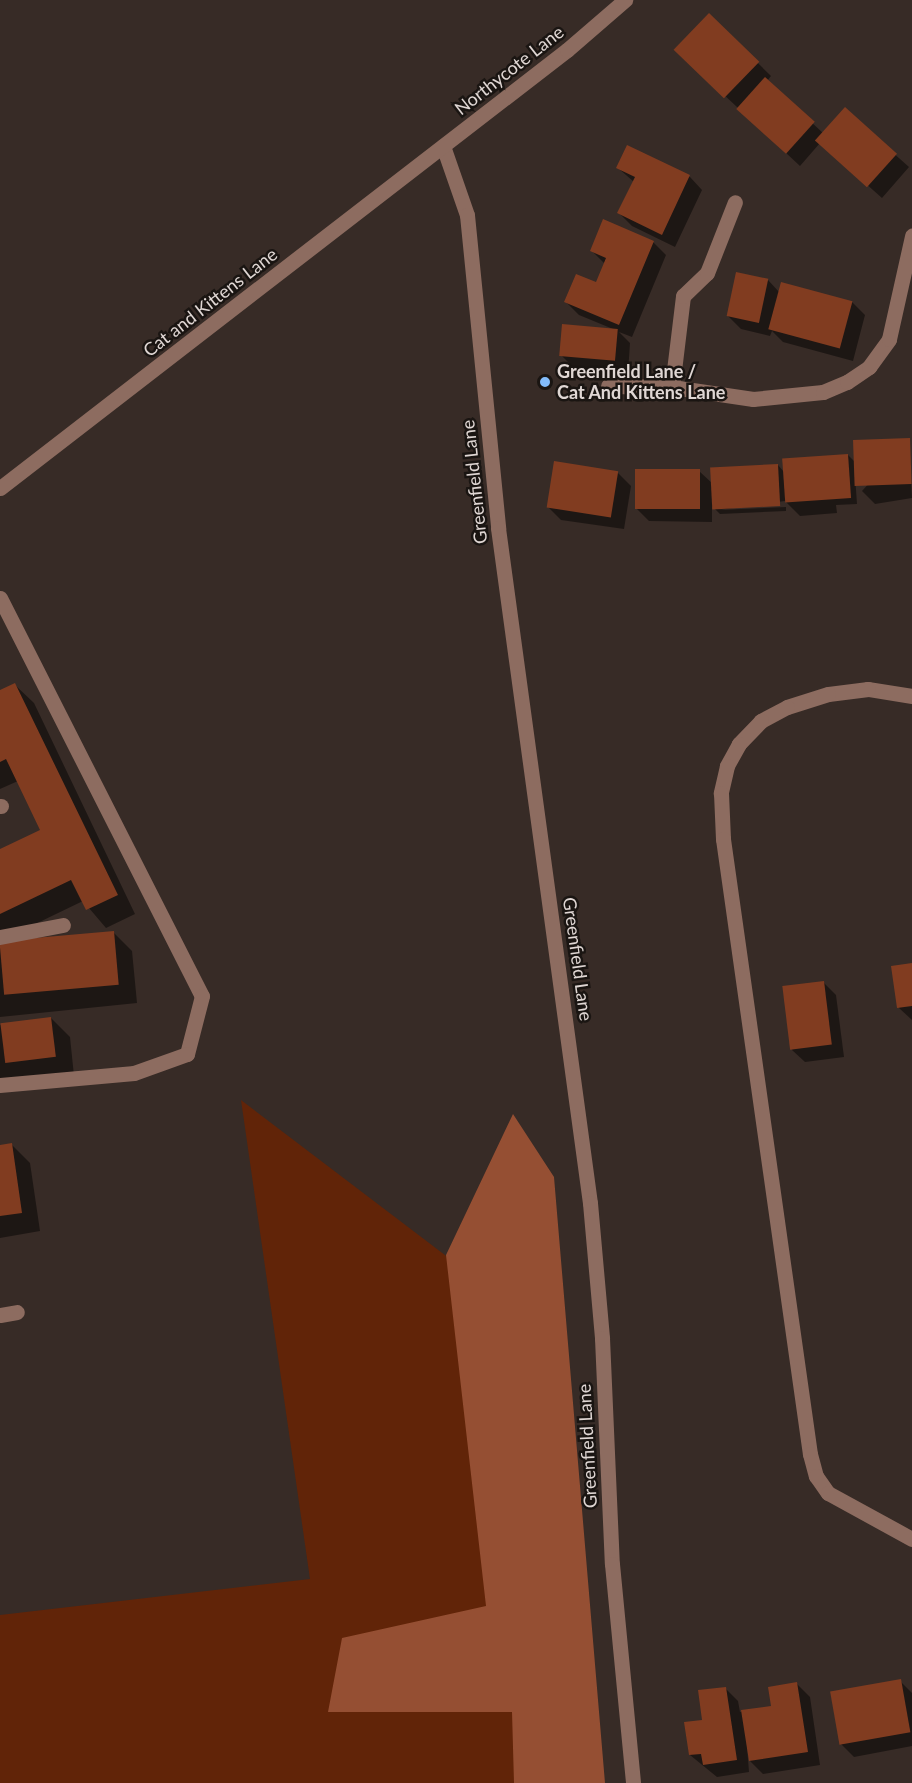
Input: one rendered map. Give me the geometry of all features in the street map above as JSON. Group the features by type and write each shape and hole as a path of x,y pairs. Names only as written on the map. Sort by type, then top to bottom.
{"street":[{"name":"Northycote Lane","path":"443,146 567,50 625,0"},
{"name":"Cat and Kittens Lane","path":"0,488 443,146"},
{"name":"Greenfield Lane","path":"443,146 467,215 498,528 590,1203 602,1338 612,1564 633,1783"},
{"path":"672,387 683,297 708,273 735,202"},
{"path":"608,386 672,387 753,399 788,398 823,392 847,381 869,367 889,339 912,236"},
{"path":"0,598 202,996 187,1054 134,1073 0,1085"},
{"path":"912,696 868,689 828,694 788,706 761,721 739,744 727,766 721,794 723,839 810,1454 816,1476 828,1493 912,1539"},
{"path":"0,937 63,925"},
{"path":"0,1315 17,1312"}],"shaded area":[{"path":"241,1100 512,1306 578,1783 0,1783 0,1615 310,1579"},
{"path":"513,1114 554,1177 605,1783 514,1783 512,1712 328,1712 342,1638 486,1606 446,1255"}],"building":[{"path":"709,13 759,62 724,98 674,50"},
{"path":"765,77 815,122 786,154 736,109"},
{"path":"845,107 897,154 867,187 815,140"},
{"path":"627,145 690,175 662,235 617,213 635,177 616,168"},
{"path":"603,219 654,241 619,325 564,302 576,274 596,282 606,258 590,251"},
{"path":"736,272 768,279 759,323 727,316"},
{"path":"781,282 852,301 840,348 768,329"},
{"path":"562,324 618,329 615,361 559,356"},
{"path":"910,438 912,484 855,486 853,440"},
{"path":"848,454 851,498 785,502 782,459"},
{"path":"554,461 618,471 611,518 547,507"},
{"path":"778,464 780,506 712,510 710,468"},
{"path":"635,469 700,469 700,509 635,509"},
{"path":"15,683 118,895 86,910 71,880 0,914 0,849 40,830 6,759 0,762 0,690"},
{"path":"114,931 119,985 4,995 0,941"},
{"path":"912,963 912,1006 897,1008 891,966"},
{"path":"824,981 832,1045 790,1050 782,986"},
{"path":"51,1017 56,1057 5,1063 0,1023"},
{"path":"12,1143 22,1213 0,1216 0,1145"},
{"path":"901,1679 910,1732 839,1745 830,1692"},
{"path":"797,1682 808,1752 749,1761 741,1710 771,1706 768,1687"},
{"path":"726,1687 737,1760 703,1765 701,1754 689,1755 684,1722 702,1720 698,1690"}],"place":[{"name":"Greenfield Lane / Cat And Kittens Lane","path":"545,382"}]}
